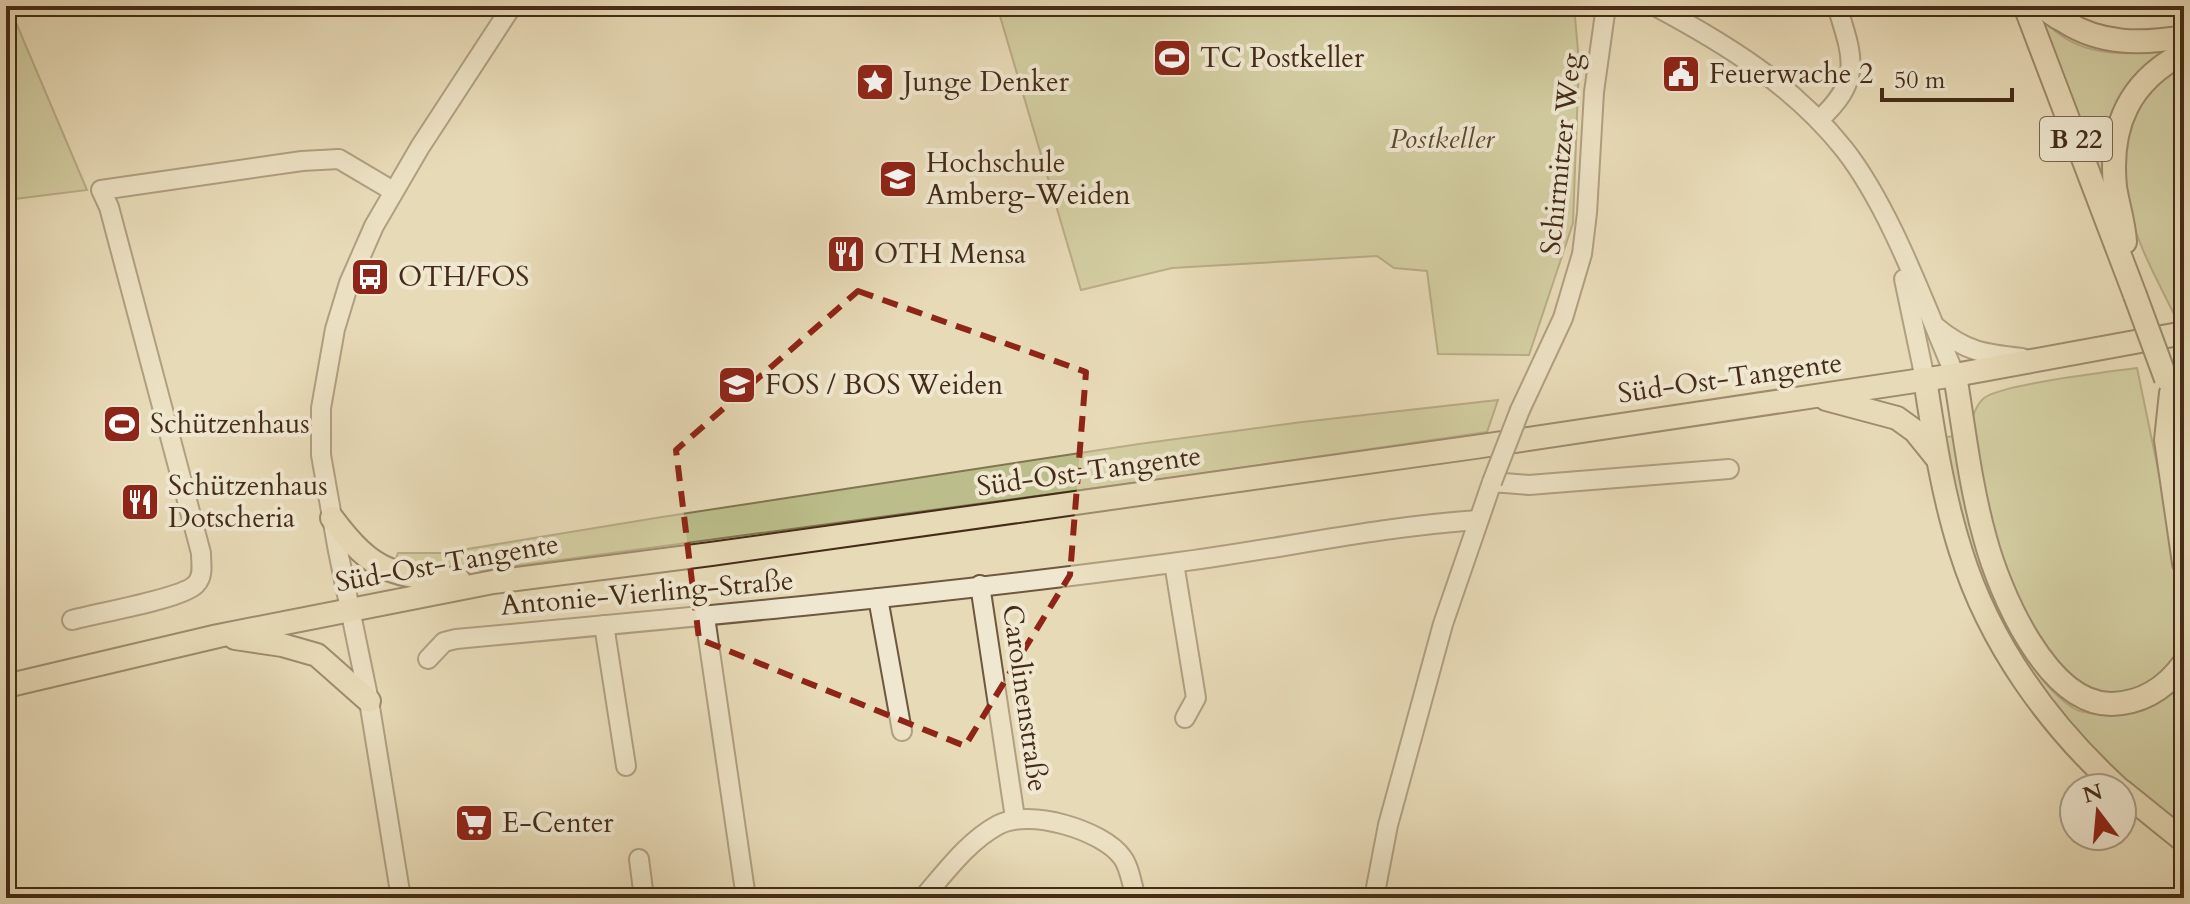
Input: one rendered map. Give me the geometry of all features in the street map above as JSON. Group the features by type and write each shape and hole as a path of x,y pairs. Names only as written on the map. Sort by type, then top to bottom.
{"main road":[{"name":"B 22","path":"2025,6 2184,427"},
{"path":"2044,6 2077,30 2111,41 2142,43 2184,37"},
{"name":"B 22","path":"2127,271 2124,225 2113,163 2115,138 2134,93 2149,75 2184,53"},
{"name":"Süd-Ost-Tangente","path":"6,686 218,636 493,582 1444,451 1955,375 2184,333"},
{"path":"1955,375 1974,493 1985,539 2011,606 2054,675 2089,699 2106,704 2126,703 2146,698 2167,683 2184,663"},
{"path":"1925,379 1937,458 1961,554 1986,614 2048,717 2102,772"},
{"path":"2168,386 2166,440 2184,563"},
{"path":"1813,396 1897,418 1915,431 1937,458"},
{"path":"332,518 354,547 383,569 407,577 493,582"},
{"path":"218,636 282,645 317,655 369,701"},
{"path":"2138,804 2184,841"}],"street":[{"path":"401,898 369,701 321,455 321,408 335,329 349,283 374,226 393,191 512,6"},
{"name":"Schirmitzer Weg","path":"1374,898 1388,825 1443,624 1520,410 1563,318 1582,254 1594,92 1606,6"},
{"path":"1655,6 1750,61 1792,94 1845,151 1867,183 1893,234 1955,375"},
{"path":"1819,120 1845,92 1850,74 1850,57 1837,6"},
{"path":"72,620 178,594 195,586 201,575 201,553 109,207 101,190 302,161 339,159 393,191"},
{"path":"1893,234 1925,379"},
{"path":"1932,323 1955,343 1979,353 2041,360"},
{"path":"1492,482 1529,485 1729,469"},
{"name":"Antonie-Vierling-Straße","path":"428,659 444,642 456,639 878,598 1174,563 1426,523 1478,520"},
{"path":"1174,563 1196,698 1185,718"},
{"name":"Carolinenstraße","path":"980,585 1015,818"},
{"path":"878,598 902,731"},
{"path":"705,617 746,898"},
{"path":"604,625 626,766"},
{"path":"923,898 982,834 1000,823 1030,817 1095,835 1108,843 1124,859 1136,898"},
{"path":"639,859 644,898"}],"highlighted area":[{"path":"858,291 1086,372 1070,575 965,746 699,639 676,450"}],"green space":[{"path":"6,6 9,6 87,190 6,200"},
{"name":"Postkeller","path":"1092,6 1574,6 1579,62 1573,223 1529,355 1438,354 1427,271 1394,268 1377,256 1172,268 1081,290 1000,16"},
{"path":"2033,6 2055,31 2086,48 2115,53 2174,50 2106,145 2103,181"},
{"path":"2184,63 2184,315 2175,316 2135,230 2126,201 2122,171 2125,142 2135,113 2155,86"},
{"path":"2137,368 2177,561 2184,634 2171,668 2155,683 2111,696 2084,690 2032,635 1996,554 1970,426 1979,404 1995,393 2057,379"},
{"path":"1498,400 1487,432 486,570 392,569 398,553 443,553 1139,444"},
{"path":"1954,436 1971,526 1986,579 2011,632 2047,685 2077,710 2112,715 2146,708 2184,678 2184,832 2138,792 2138,772 2115,772 2083,744 2004,635 1964,534 1945,437"}],"place":[{"name":"TC Postkeller","path":"1172,58"},
{"name":"Feuerwache 2","path":"1681,74"},
{"name":"Junge Denker","path":"875,82"},
{"name":"Hochschule Amberg-Weiden","path":"898,179"},
{"name":"OTH Mensa","path":"846,254"},
{"name":"OTH/FOS","path":"370,277"},
{"name":"FOS / BOS Weiden","path":"737,385"},
{"name":"Schützenhaus","path":"122,424"},
{"name":"Schützenhaus Dotscheria","path":"140,502"},
{"name":"E-Center","path":"474,823"}]}
